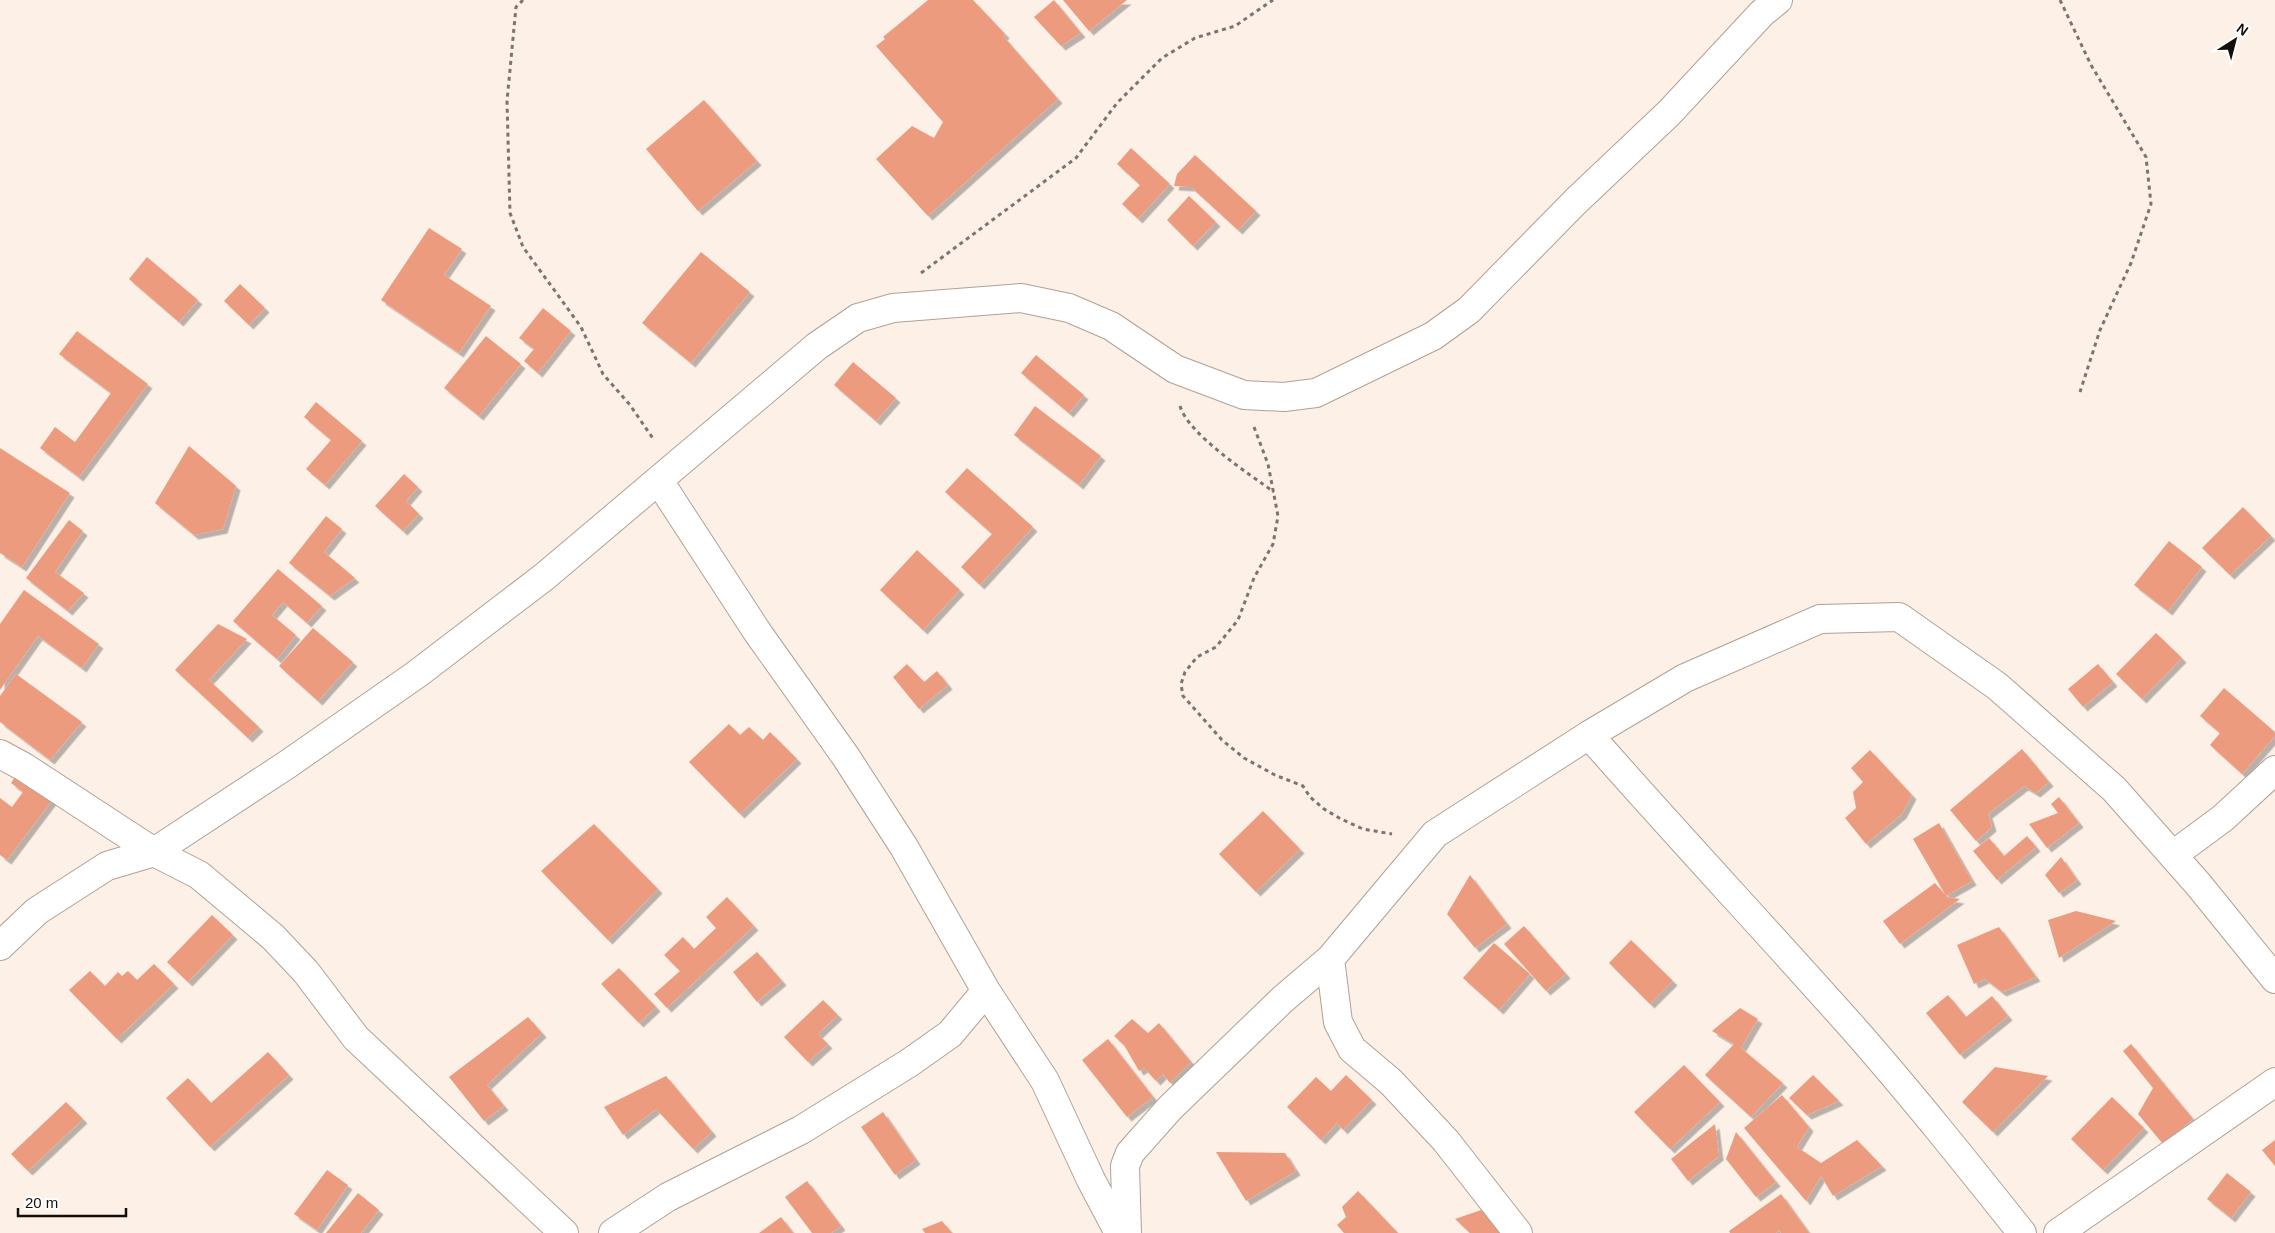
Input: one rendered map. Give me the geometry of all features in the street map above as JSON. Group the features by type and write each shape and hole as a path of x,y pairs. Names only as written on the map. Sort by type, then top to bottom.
{"street":[{"path":"0,946 37,911 107,866 154,852 288,764 417,674 544,578 818,346 858,318 893,308 1021,298 1069,308 1111,326 1175,369 1244,395 1284,397 1316,393 1433,336 1469,310 1576,201 1669,113 1762,13 1778,0"},
{"path":"666,474 758,633 846,757 904,847 986,991 1045,1081 1091,1180 1119,1233"},
{"path":"1127,1233 1125,1166 1130,1153 1170,1108 1283,999 1330,959 1435,834 1589,734 1685,678 1820,619 1899,617 1997,686 2114,789 2173,855 2275,979"},
{"path":"1589,734 1680,838 1854,1029 1944,1134 2022,1233"},
{"path":"0,754 154,852 199,874 273,937 306,972 356,1038 564,1233"},
{"path":"2173,855 2223,818 2275,770"},
{"path":"1330,959 1338,1022 1352,1049 1391,1082 1446,1141 1518,1233"},
{"path":"613,1233 668,1197 801,1130 909,1063 950,1034 986,991"},
{"path":"2058,1233 2275,1082"}],"path":[{"path":"523,0 516,7 507,101 510,213 523,247 581,327 603,374 630,405 666,474"},
{"path":"893,308 906,288 923,270 1076,158 1117,103 1162,58 1195,38 1235,26 1272,0"},
{"path":"2060,0 2091,65 2146,157 2151,204 2131,263 2100,330 2080,392"},
{"path":"1175,369 1177,397 1183,415 1227,457 1274,492"},
{"path":"1244,395 1268,464 1274,492 1278,516 1273,544 1254,578 1238,620 1216,647 1197,657 1184,672 1181,684 1183,696 1222,740 1244,758 1275,775 1303,786 1310,797 1324,809 1341,819 1362,829 1382,834 1435,834"}],"building":[{"path":"928,0 973,0 1005,34 1003,36 1058,99 928,216 876,159 912,126 934,138 943,122 876,46 885,39 883,37"},
{"path":"1054,0 1081,33 1061,46 1034,17"},
{"path":"1063,0 1127,0 1089,31"},
{"path":"704,100 757,161 698,211 646,149"},
{"path":"1131,148 1170,184 1138,219 1122,204 1140,185 1117,164"},
{"path":"1195,155 1256,211 1238,230 1191,187 1174,186 1177,174"},
{"path":"1189,196 1216,222 1193,246 1167,220"},
{"path":"429,228 462,249 444,275 491,306 459,353 381,300"},
{"path":"701,252 750,292 691,363 642,323"},
{"path":"147,257 198,300 179,322 129,279"},
{"path":"240,284 265,308 249,325 224,301"},
{"path":"543,308 571,331 538,373 524,361 534,349 519,338"},
{"path":"77,331 148,384 79,477 40,448 55,427 75,442 111,393 59,354"},
{"path":"486,336 521,364 479,416 444,388"},
{"path":"1036,355 1084,395 1069,413 1021,373"},
{"path":"853,362 896,398 876,421 834,385"},
{"path":"316,402 362,441 325,485 306,469 331,440 304,417"},
{"path":"1035,406 1101,456 1079,485 1014,435"},
{"path":"189,446 236,486 223,529 194,535 155,503"},
{"path":"0,448 70,493 22,567 0,553"},
{"path":"967,468 1033,527 980,585 961,567 992,534 945,492"},
{"path":"404,474 418,487 406,501 419,514 403,531 375,506"},
{"path":"2243,507 2271,536 2230,575 2202,548"},
{"path":"326,516 342,529 324,552 355,578 330,596 289,563"},
{"path":"69,520 83,531 55,572 84,593 68,611 26,578"},
{"path":"2169,541 2202,567 2168,611 2134,585"},
{"path":"917,550 960,590 923,630 880,590"},
{"path":"278,569 322,606 307,623 283,602 272,615 296,635 277,659 233,621"},
{"path":"24,590 99,644 82,668 38,636 0,690 0,624"},
{"path":"218,624 247,639 209,680 259,727 248,738 175,670"},
{"path":"313,628 353,662 318,701 279,666"},
{"path":"2156,633 2182,658 2142,699 2116,674"},
{"path":"907,664 924,682 937,671 948,685 919,709 893,677"},
{"path":"2098,664 2113,682 2083,707 2068,689"},
{"path":"16,674 82,722 50,760 0,722 0,696"},
{"path":"2224,688 2275,732 2275,736 2242,774 2210,745 2220,733 2200,716"},
{"path":"729,724 740,735 749,727 763,740 770,732 797,759 740,814 689,762"},
{"path":"2022,749 2049,782 2036,793 2024,786 1988,814 1992,827 1976,841 1950,810"},
{"path":"1870,750 1912,795 1902,814 1866,844 1845,818 1856,808 1853,792 1863,782 1851,768"},
{"path":"21,768 56,795 7,860 0,855 0,798 12,807 23,792 11,783"},
{"path":"2059,797 2079,823 2047,848 2029,824 2058,813 2051,804"},
{"path":"1263,811 1300,849 1256,892 1219,854"},
{"path":"1939,823 1972,881 1946,896 1913,839"},
{"path":"594,824 658,889 608,940 541,871"},
{"path":"2027,836 2036,847 1997,880 1973,851 1989,838 2004,856"},
{"path":"2061,857 2077,880 2059,893 2045,875"},
{"path":"1470,875 1507,924 1475,948 1447,914"},
{"path":"1935,883 1947,897 1960,899 1900,944 1883,921"},
{"path":"727,897 754,926 667,1008 654,994 680,971 664,955 683,937 694,949 716,928 706,917"},
{"path":"2076,911 2116,921 2059,958 2048,920"},
{"path":"212,915 233,935 188,982 167,962"},
{"path":"1524,926 1566,974 1546,991 1504,944"},
{"path":"1999,927 2036,977 2002,992 1985,979 1974,984 1957,945"},
{"path":"1631,940 1673,981 1650,1004 1609,963"},
{"path":"1494,943 1530,974 1499,1010 1463,978"},
{"path":"757,952 782,981 757,1002 733,972"},
{"path":"154,964 174,984 117,1039 69,990 90,971 105,986 118,972 122,976 128,971 137,980"},
{"path":"619,968 656,1007 639,1023 601,984"},
{"path":"1948,995 1966,1017 1992,996 2008,1016 1960,1055 1926,1013"},
{"path":"823,1000 838,1015 818,1034 828,1044 808,1062 784,1037"},
{"path":"1740,1008 1758,1019 1741,1048 1783,1083 1751,1117 1705,1075 1734,1044 1712,1031"},
{"path":"528,1017 542,1033 487,1085 504,1106 484,1121 449,1077"},
{"path":"1132,1019 1148,1033 1159,1023 1191,1062 1170,1083 1163,1074 1156,1081 1144,1068 1139,1071 1124,1045 1114,1036"},
{"path":"1108,1039 1153,1097 1127,1117 1082,1060"},
{"path":"2131,1044 2193,1119 2163,1144 2138,1114 2153,1088 2123,1051"},
{"path":"268,1052 289,1075 210,1147 166,1098 188,1078 211,1103"},
{"path":"1684,1065 1720,1102 1670,1149 1634,1112"},
{"path":"1995,1067 2048,1076 1993,1132 1962,1102"},
{"path":"1346,1075 1372,1100 1343,1130 1337,1123 1321,1140 1287,1107 1316,1077 1331,1091"},
{"path":"1813,1075 1839,1101 1807,1115 1789,1098"},
{"path":"666,1076 712,1132 693,1149 656,1109 623,1135 604,1107"},
{"path":"1782,1095 1809,1127 1797,1147 1821,1163 1857,1140 1882,1166 1833,1196 1821,1176 1806,1201 1744,1128"},
{"path":"2112,1097 2144,1128 2103,1170 2071,1139"},
{"path":"66,1102 83,1119 28,1171 11,1154"},
{"path":"883,1112 916,1160 895,1175 861,1127"},
{"path":"1715,1124 1719,1156 1688,1181 1671,1159"},
{"path":"1736,1132 1776,1182 1756,1197 1726,1159"},
{"path":"2275,1140 2275,1166 2262,1150"},
{"path":"1216,1152 1285,1153 1296,1171 1246,1201"},
{"path":"327,1170 348,1185 317,1230 294,1214"},
{"path":"2227,1173 2251,1192 2231,1218 2207,1199"},
{"path":"807,1181 841,1226 831,1233 812,1233 785,1197"},
{"path":"1358,1191 1398,1233 1344,1233 1337,1225 1346,1217 1342,1207"},
{"path":"358,1193 379,1210 361,1233 326,1233"},
{"path":"1781,1194 1809,1233 1781,1233 1779,1230 1776,1233 1730,1233 1729,1231"},
{"path":"1481,1210 1506,1233 1470,1233 1455,1219"},
{"path":"781,1217 793,1233 759,1233"},
{"path":"942,1221 952,1233 925,1233 922,1229"}]}
